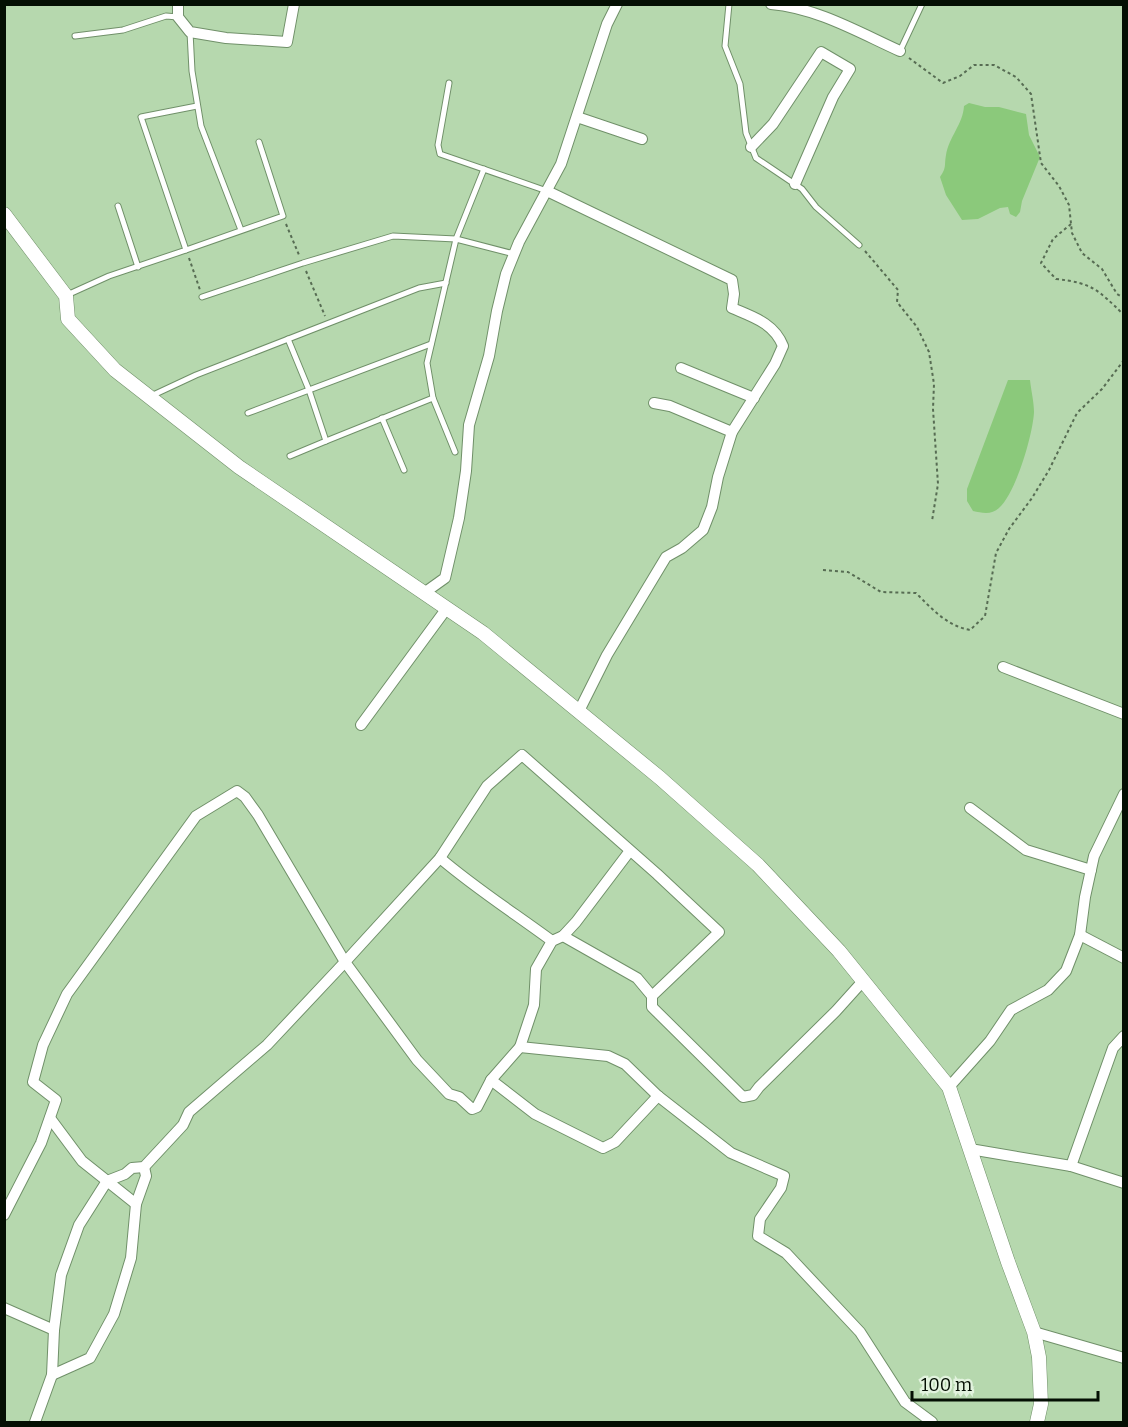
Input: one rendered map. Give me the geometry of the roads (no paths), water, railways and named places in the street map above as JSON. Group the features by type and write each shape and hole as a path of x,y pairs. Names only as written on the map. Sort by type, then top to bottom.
{"street":[{"path":"178,4 178,17 190,32 226,38 287,42 294,4"},
{"path":"424,593 445,578 459,518 466,471 469,425 489,356 506,274 561,164 607,24 617,4"},
{"path":"771,4 785,5 826,17 900,51"},
{"path":"751,147 773,124 821,52 850,69 832,97 795,184"},
{"path":"578,117 642,139"},
{"path":"547,191 732,280 734,294 732,308 768,324 779,335 783,346 775,364 732,432 718,477 712,507 703,530 682,548 666,557 607,655 579,711"},
{"path":"4,214 66,296 68,319 115,370 239,467 483,633 660,778 758,865 839,951 949,1087 1034,1332 1039,1357 1041,1404 1037,1422"},
{"path":"681,368 754,398"},
{"path":"654,403 670,406 732,432"},
{"path":"361,725 447,608"},
{"path":"1003,667 1124,714"},
{"path":"35,1422 52,1375 54,1330 61,1275 79,1225 107,1181 125,1174 132,1168 144,1167 183,1125 189,1112 267,1045 440,858 487,786 522,755 629,852 657,874 718,932 652,996"},
{"path":"4,1215 40,1143 56,1100 33,1082 43,1045 67,994 196,816 237,791 245,797 258,815 345,962 417,1060 449,1094 459,1097 472,1109 477,1107 491,1080 520,1047 534,1005 536,969 552,941 563,936 629,852"},
{"path":"949,1087 990,1041 1011,1010 1048,990 1066,971 1080,935 1084,897 1094,856 1124,794"},
{"path":"970,808 1026,850 1091,870"},
{"path":"440,858 465,880 552,941"},
{"path":"1080,935 1124,958"},
{"path":"563,936 637,978 652,996 652,1007 743,1097 753,1095 863,981"},
{"path":"1071,1166 1113,1048 1124,1036"},
{"path":"520,1047 608,1056 625,1064 658,1096 731,1153 784,1176 782,1188 760,1219 758,1236 786,1253 860,1332 905,1402 932,1422"},
{"path":"491,1080 535,1114 603,1148 615,1142 658,1096"},
{"path":"50,1118 82,1161 136,1204"},
{"path":"970,1149 1071,1166 1124,1184"},
{"path":"52,1375 90,1358 114,1314 131,1258 136,1204 146,1176 144,1167"},
{"path":"4,1308 54,1330"},
{"path":"1034,1332 1124,1358"}],"lane":[{"path":"729,4 725,46 740,84 746,133 756,158 802,189 816,207 859,245"},
{"path":"900,51 922,4"},
{"path":"75,36 123,30 166,16 178,17"},
{"path":"190,32 192,71 201,126 241,230"},
{"path":"449,83 438,145 440,154 547,191"},
{"path":"186,250 141,117 198,106"},
{"path":"66,296 109,276 283,216 259,142"},
{"path":"455,452 433,398 427,363 456,238 484,170"},
{"path":"118,206 138,267"},
{"path":"202,297 393,236 456,238 514,254"},
{"path":"149,396 196,375 419,288 446,283"},
{"path":"288,339 309,390 326,441"},
{"path":"248,413 431,344"},
{"path":"290,456 433,398"},
{"path":"382,418 404,470"}]}
